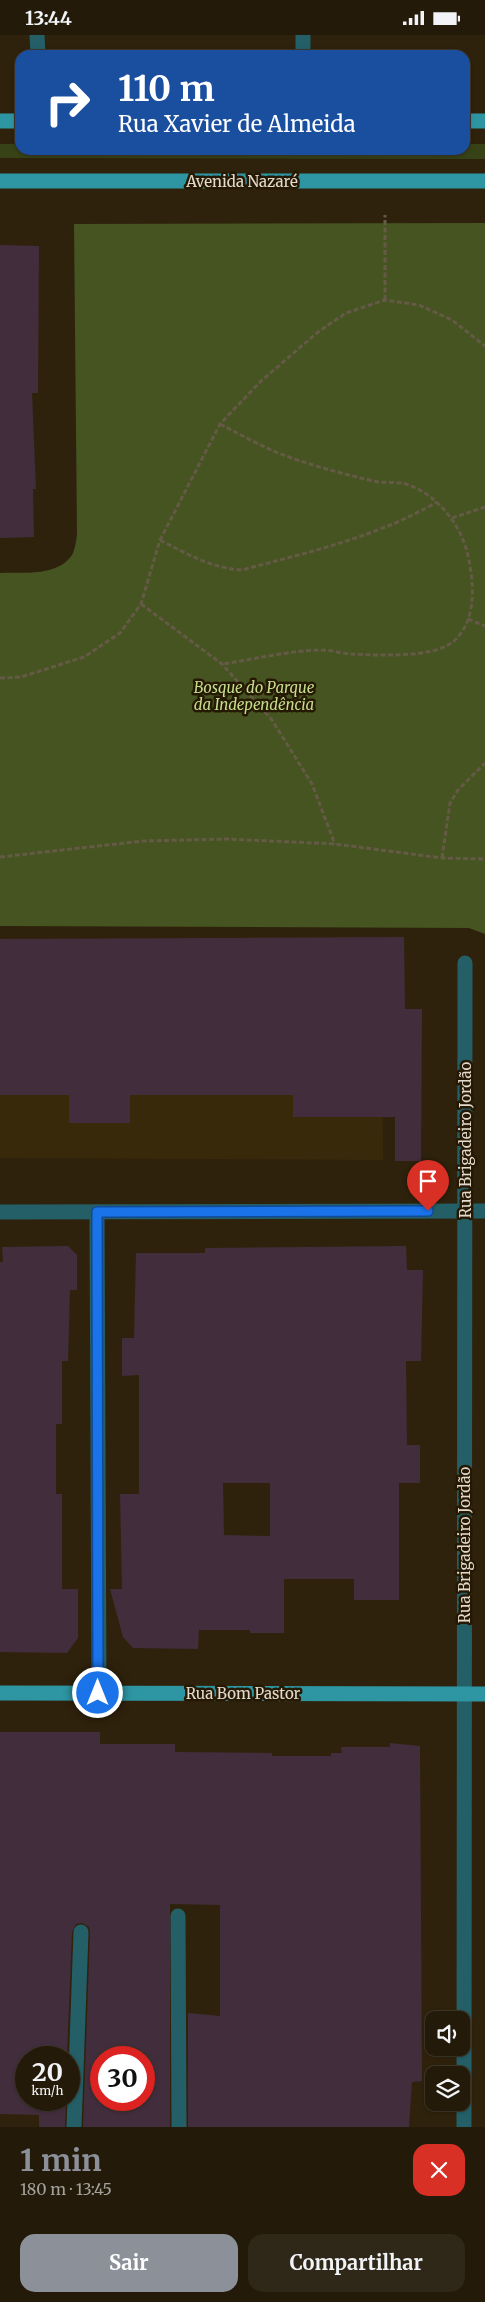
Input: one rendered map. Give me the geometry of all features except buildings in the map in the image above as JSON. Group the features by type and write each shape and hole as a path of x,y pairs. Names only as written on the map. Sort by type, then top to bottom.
{"main road":[{"path":"0,121 15,121"},
{"path":"470,121 485,121"},
{"name":"Avenida Nazaré","path":"0,181 485,181"},
{"name":"Rua Bom Pastor","path":"0,1693 485,1693"}],"street":[{"path":"37,35 38,50"},
{"path":"303,50 304,35"},
{"name":"Rua Brigadeiro Jordão","path":"464,2125 465,963"},
{"path":"0,1212 485,1211"},
{"path":"97,1212 98,1693"},
{"path":"178,1916 179,2127"},
{"path":"74,2127 81,1932"}],"path":[{"path":"384,300 385,215"},
{"path":"0,678 21,677 84,657 120,633 141,604 160,540 220,424 260,382 318,332 346,313 384,300 419,305 452,320 485,346"},
{"path":"220,424 271,450 307,463 372,481 406,484 438,502 452,518 465,542 472,570 472,601 468,619 454,641 443,647 425,653 350,654 319,650 222,664"},
{"path":"160,540 204,563 223,569 242,570 368,535 410,518 438,502"},
{"path":"452,518 485,507"},
{"path":"141,604 222,664 272,720 312,784 335,844"},
{"path":"468,619 485,627"},
{"path":"442,858 450,803 458,791 485,763"},
{"path":"0,857 143,841 227,839 335,844 442,858 485,859"}],"shaded area":[{"path":"382,995 383,1160 0,1158 0,996"}],"green space":[{"path":"0,144 15,144 15,155 470,155 470,144 485,144 485,159 0,158"},
{"name":"Bosque do Parque da Independência","path":"485,223 485,934 469,928 0,926 0,573 29,573 49,570 66,562 74,551 77,535 74,224"}],"route":[{"path":"98,1693 97,1212 428,1211"}]}
